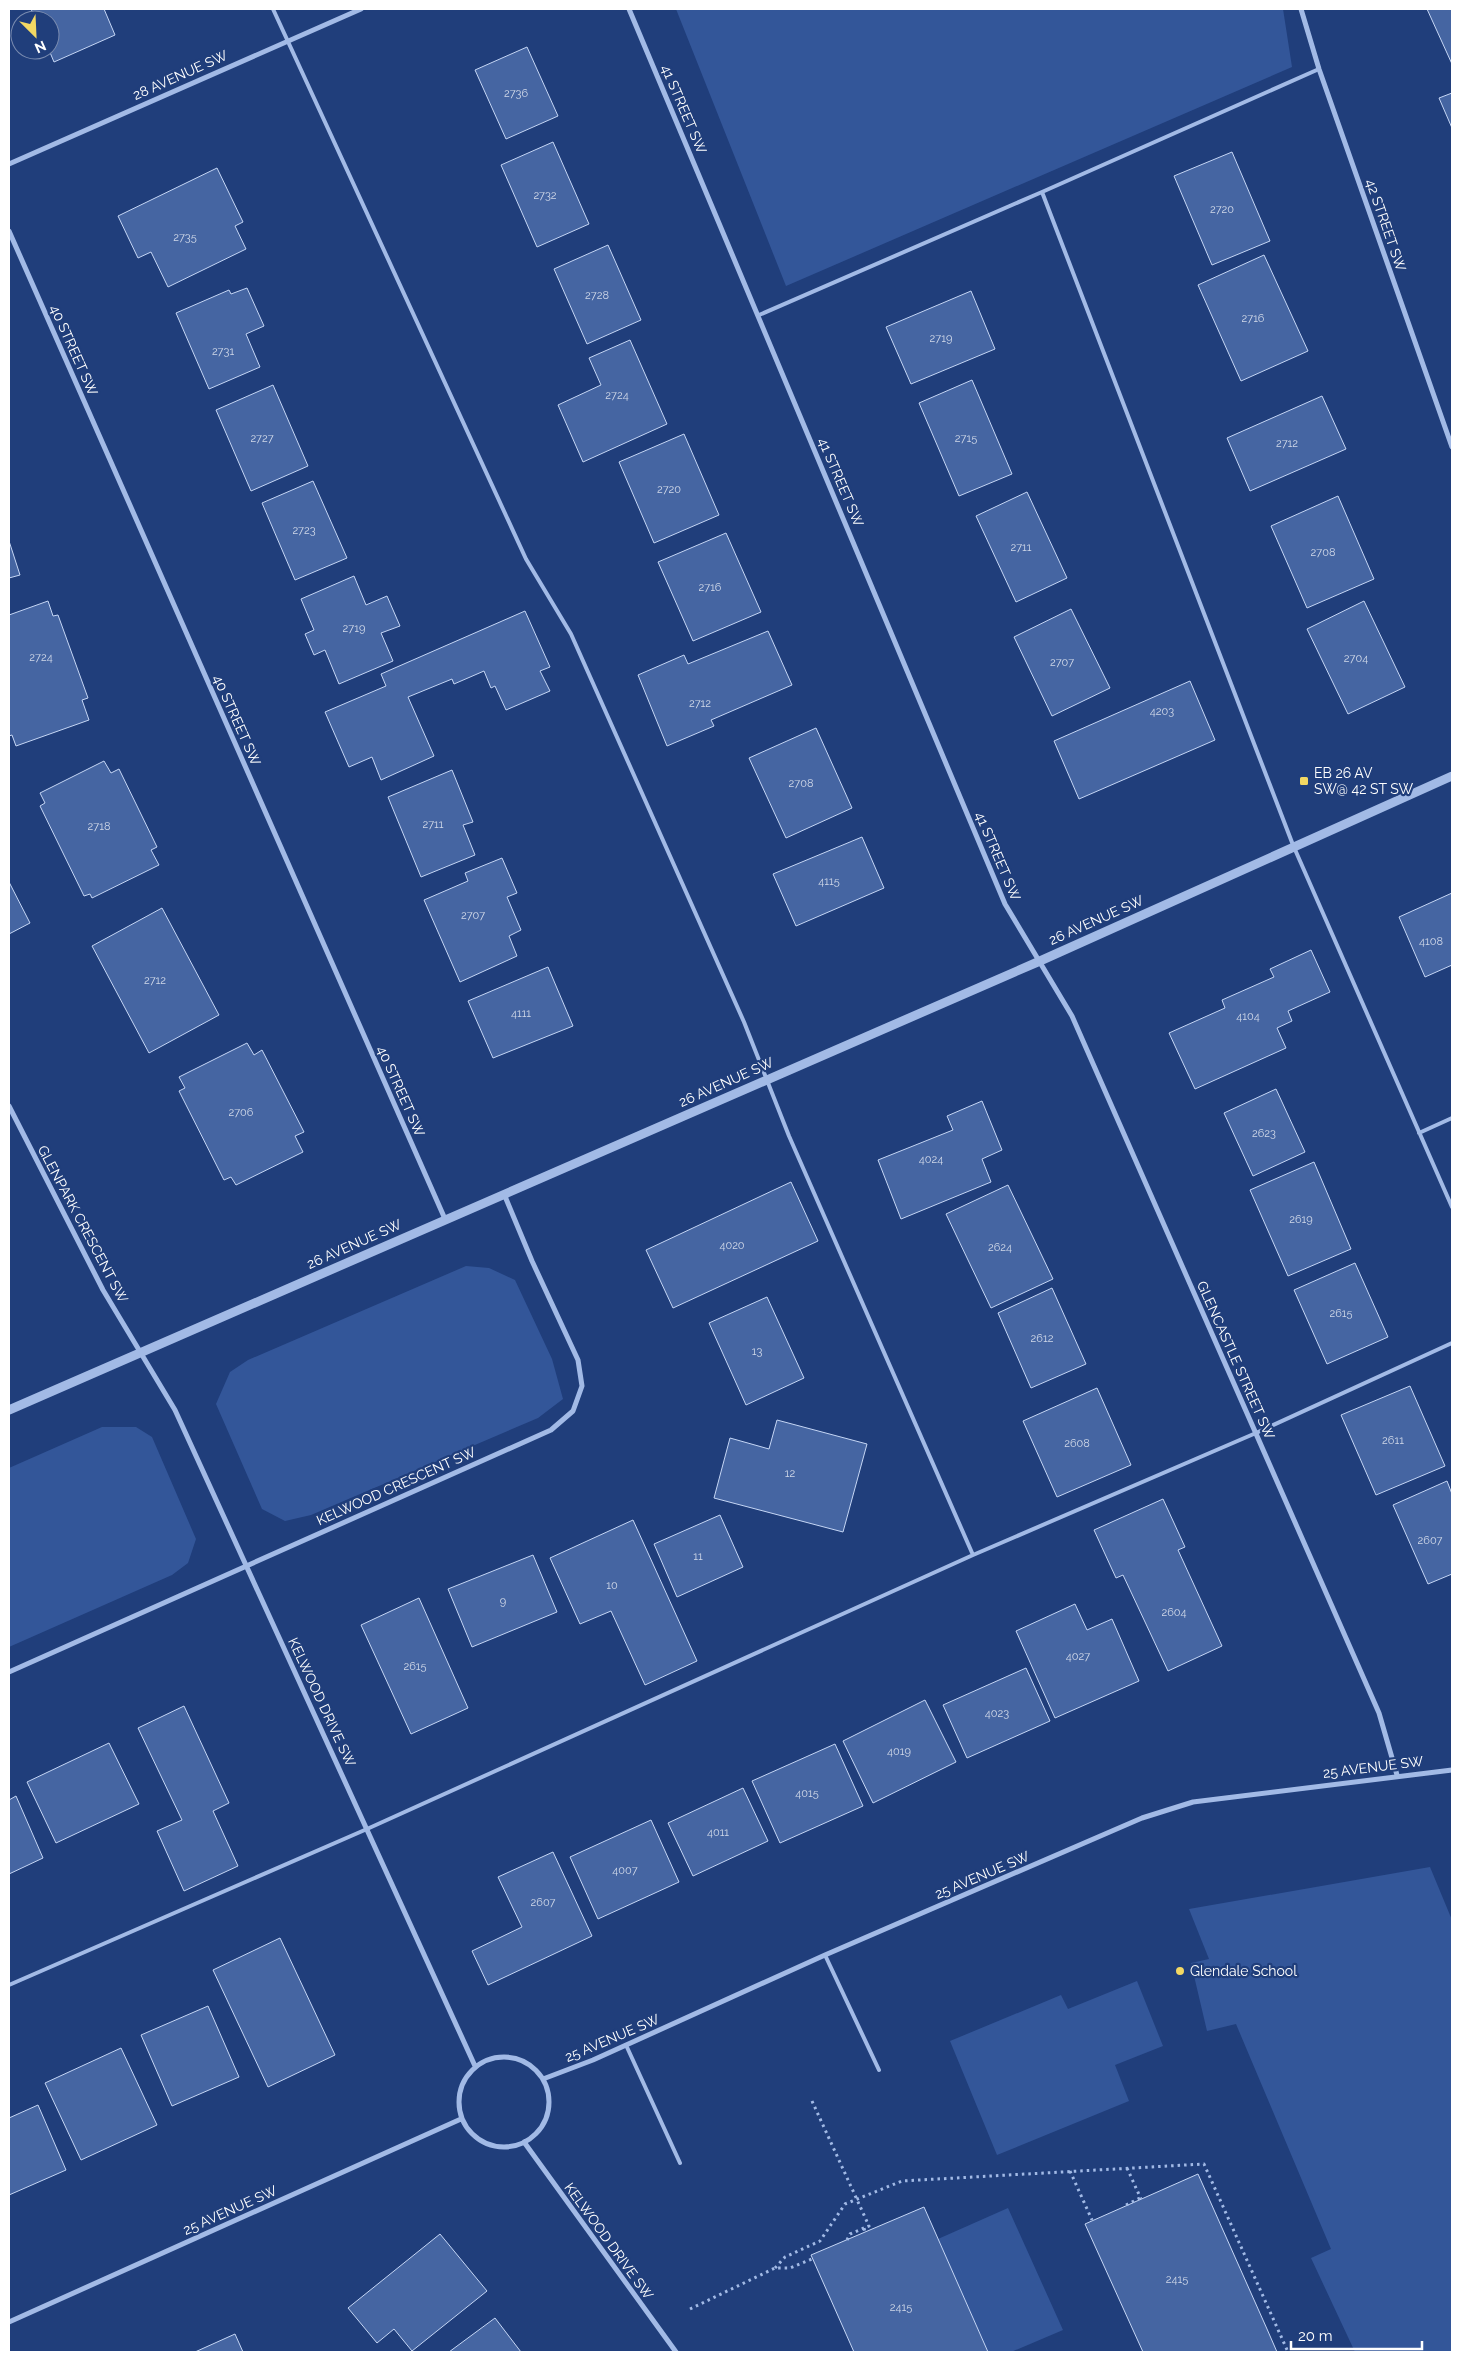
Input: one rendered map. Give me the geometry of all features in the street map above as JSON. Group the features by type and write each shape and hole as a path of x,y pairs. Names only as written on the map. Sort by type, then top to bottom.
{"street":[{"name":"28 AVENUE SW","path":"9,164 286,40 361,9"},
{"name":"41 STREET SW","path":"629,9 1005,904 1040,961"},
{"name":"42 STREET SW","path":"1301,9 1319,69 1452,447"},
{"name":"40 STREET SW","path":"9,231 445,1219"},
{"name":"26 AVENUE SW","path":"9,1410 140,1351 1040,961 1293,845 1452,776"},
{"name":"GLENCASTLE STREET SW","path":"1040,961 1072,1016 1379,1713 1397,1775"},
{"name":"GLENPARK CRESCENT SW","path":"9,1106 103,1290 140,1351"},
{"name":"KELWOOD CRESCENT SW","path":"9,1672 551,1430 573,1411 582,1386 578,1360 532,1261 504,1194"},
{"name":"KELWOOD DRIVE SW","path":"140,1351 175,1410 475,2066"},
{"name":"25 AVENUE SW","path":"543,2079 626,2045 825,1955 1142,1818 1193,1802 1397,1775 1452,1770"},
{"path":"492,2057 512,2057 530,2064 543,2079 549,2096 548,2114 540,2130 524,2142 508,2147 488,2144 472,2134 462,2119 458,2104 459,2090 465,2077 475,2066 492,2057"},
{"name":"25 AVENUE SW","path":"9,2322 462,2119"},
{"name":"KELWOOD DRIVE SW","path":"524,2142 676,2352"}],"lane":[{"path":"272,9 526,559 571,634 744,1022 789,1136 973,1555"},
{"path":"758,315 1319,69"},
{"path":"1042,192 1293,845 1452,1206"},
{"path":"1419,1133 1452,1118"},
{"path":"9,1985 367,1829 973,1555 1256,1433 1452,1343"},
{"path":"825,1955 879,2070"},
{"path":"626,2045 680,2163"}],"path":[{"path":"812,2101 869,2226 864,2230 850,2234 847,2240"},
{"path":"690,2309 774,2268 785,2257 820,2241 845,2204 902,2181 1204,2164 1288,2352"},
{"path":"1126,2205 1140,2198 1127,2168"},
{"path":"1070,2171 1092,2220"},
{"path":"774,2268 790,2268 812,2258"}],"shaded area":[{"path":"676,9 1283,9 1292,67 786,286"},
{"path":"466,1266 489,1268 515,1280 552,1359 563,1399 538,1418 311,1515 285,1521 262,1509 216,1404 230,1372 248,1360"},
{"path":"102,1427 136,1427 152,1437 196,1539 188,1563 172,1575 9,1647 9,1468"},
{"path":"1430,1867 1452,1920 1452,2352 1355,2352 1311,2258 1331,2249 1236,2024 1207,2031 1191,1963 1209,1959 1189,1909"},
{"path":"1137,1981 1163,2046 1115,2065 1129,2101 997,2155 950,2041 1061,1995 1068,2009"},
{"path":"1008,2208 1063,2330 1011,2352 988,2352 938,2239"}],"building":[{"path":"104,9 115,35 60,59 60,10 31,10"},
{"path":"1427,9 1452,9 1452,64"},
{"path":"527,47 558,116 506,139 475,70"},
{"path":"1452,93 1452,128 1439,98"},
{"path":"553,142 589,224 537,247 501,165"},
{"path":"1232,152 1270,241 1212,265 1174,176"},
{"path":"217,168 243,222 235,226 246,249 168,287 151,252 138,258 118,216"},
{"path":"608,245 641,320 587,344 554,269"},
{"path":"1264,255 1308,351 1241,381 1198,285"},
{"path":"247,288 264,326 246,334 260,367 209,389 176,313 229,290 231,294"},
{"path":"971,291 995,349 911,384 886,327"},
{"path":"630,340 667,424 583,462 558,405 601,385 589,358"},
{"path":"972,380 1012,474 959,496 919,403"},
{"path":"273,385 308,466 251,491 216,410"},
{"path":"1322,396 1346,449 1250,491 1227,438"},
{"path":"684,434 719,515 654,543 619,462"},
{"path":"313,481 347,558 295,580 262,503"},
{"path":"1027,492 1067,578 1016,602 976,516"},
{"path":"1338,496 1374,579 1307,608 1271,526"},
{"path":"726,533 761,612 693,641 658,562"},
{"path":"9,541 20,575 9,578"},
{"path":"354,576 366,605 387,596 400,626 381,633 393,661 339,684 325,650 314,655 305,634 314,630 301,599"},
{"path":"48,601 53,616 58,615 88,698 82,700 89,720 16,746 12,735 9,736 9,615"},
{"path":"1364,601 1405,687 1348,714 1307,629"},
{"path":"1071,609 1110,688 1052,716 1014,637"},
{"path":"525,611 550,667 540,671 550,691 506,710 495,686 491,688 484,671 454,684 452,679 408,697 434,756 381,780 372,757 349,767 325,712 386,686 381,674"},
{"path":"768,631 792,685 711,720 714,726 667,746 638,675 684,655 688,664"},
{"path":"1190,681 1215,740 1079,799 1054,741"},
{"path":"816,728 852,808 786,838 749,758"},
{"path":"104,761 111,773 119,769 157,847 151,850 159,865 92,898 90,894 84,896 40,806 45,803 40,793"},
{"path":"452,770 473,822 463,825 475,855 421,877 388,797"},
{"path":"862,837 884,888 796,926 773,874"},
{"path":"502,858 517,893 507,897 521,930 509,936 517,956 460,982 424,900 468,881 465,873"},
{"path":"9,882 30,923 9,934"},
{"path":"1452,893 1452,965 1425,977 1399,917"},
{"path":"162,908 219,1015 149,1053 92,946"},
{"path":"1311,950 1330,992 1288,1011 1292,1021 1277,1028 1286,1048 1195,1089 1169,1033 1225,1008 1222,1000 1274,977 1270,969"},
{"path":"548,967 573,1026 493,1058 468,1001"},
{"path":"247,1043 254,1055 262,1050 304,1132 295,1136 303,1152 236,1185 231,1177 224,1180 179,1091 185,1088 179,1077"},
{"path":"1276,1089 1305,1152 1253,1176 1224,1113"},
{"path":"982,1101 1002,1150 982,1159 991,1182 901,1219 878,1160 953,1130 947,1116"},
{"path":"1314,1162 1351,1249 1288,1276 1250,1190"},
{"path":"791,1182 818,1241 673,1308 646,1250"},
{"path":"1008,1185 1053,1279 991,1308 946,1214"},
{"path":"1355,1263 1388,1337 1327,1364 1294,1290"},
{"path":"1052,1288 1086,1364 1031,1388 998,1313"},
{"path":"767,1297 804,1378 746,1405 709,1323"},
{"path":"1410,1386 1445,1466 1376,1495 1341,1415"},
{"path":"1097,1388 1131,1465 1057,1497 1023,1421"},
{"path":"777,1420 867,1444 843,1532 714,1498 730,1438 769,1449"},
{"path":"1447,1481 1452,1494 1452,1574 1428,1584 1393,1505"},
{"path":"1163,1499 1185,1547 1178,1550 1222,1646 1168,1671 1123,1575 1116,1578 1094,1530"},
{"path":"720,1515 743,1567 677,1597 654,1544"},
{"path":"633,1520 697,1661 645,1685 611,1611 580,1624 550,1558"},
{"path":"533,1555 557,1612 472,1647 448,1589"},
{"path":"419,1598 468,1708 411,1734 361,1625"},
{"path":"1075,1604 1087,1630 1112,1619 1139,1681 1055,1718 1016,1631"},
{"path":"1026,1668 1050,1721 967,1758 943,1705"},
{"path":"925,1700 956,1762 873,1803 843,1741"},
{"path":"184,1706 229,1803 213,1811 238,1866 184,1891 157,1831 182,1820 138,1728"},
{"path":"109,1743 139,1804 56,1843 27,1782"},
{"path":"835,1744 863,1806 780,1843 752,1781"},
{"path":"743,1788 768,1841 693,1876 668,1823"},
{"path":"16,1796 43,1858 9,1874 9,1800"},
{"path":"651,1820 679,1882 598,1919 570,1857"},
{"path":"553,1852 592,1936 488,1985 472,1951 522,1927 498,1877"},
{"path":"280,1938 335,2055 268,2087 213,1970"},
{"path":"208,2006 239,2077 172,2106 141,2035"},
{"path":"121,2048 157,2125 81,2160 45,2083"},
{"path":"38,2105 66,2170 9,2195 9,2118"},
{"path":"1198,2174 1277,2352 1143,2352 1085,2224"},
{"path":"924,2207 988,2352 854,2352 811,2255"},
{"path":"440,2234 487,2291 412,2351 394,2329 377,2343 348,2308"},
{"path":"495,2318 521,2352 449,2352"},
{"path":"235,2334 243,2352 195,2352"}],"place":[{"name":"EB 26 AV SW@ 42 ST SW","path":"1304,781"},
{"name":"Glendale School","path":"1180,1971"}]}
